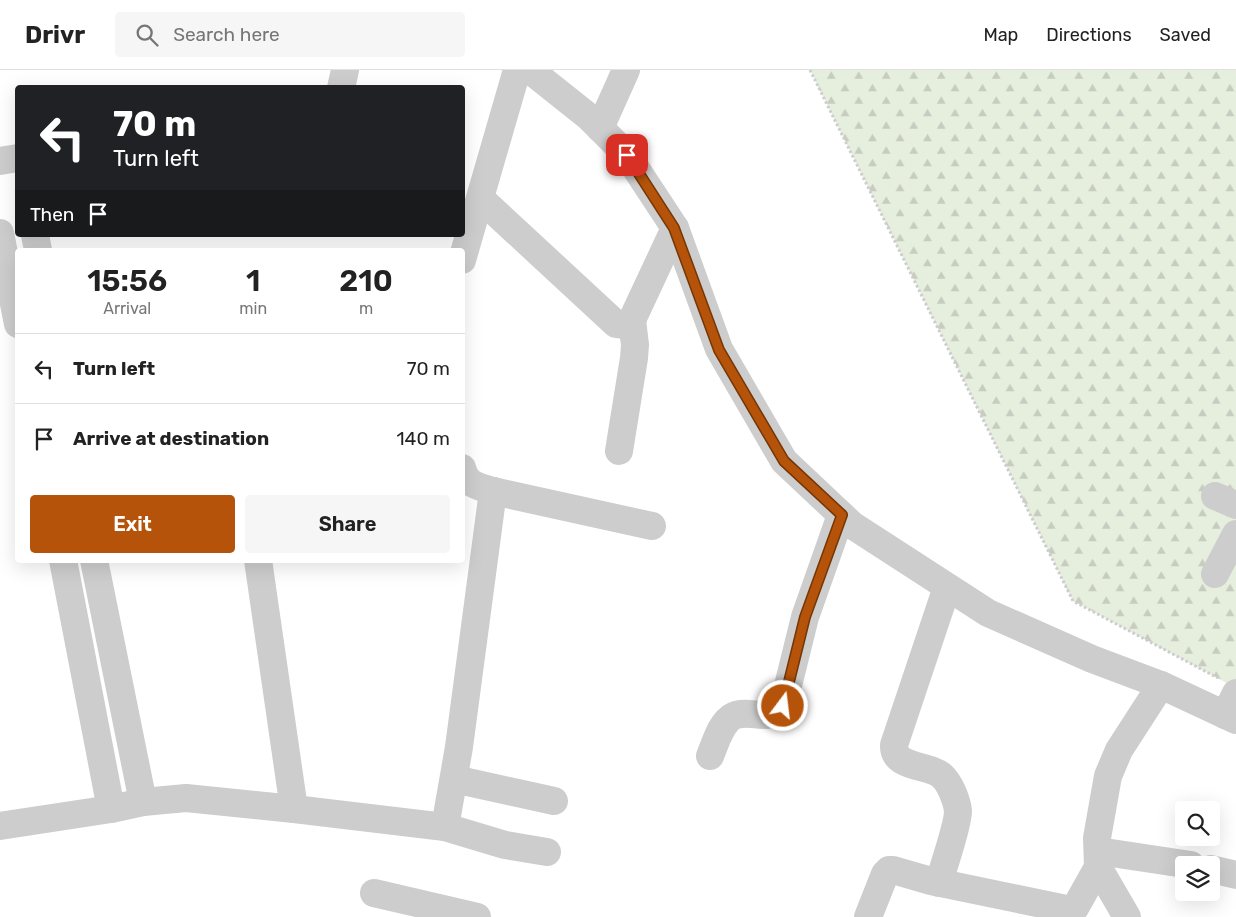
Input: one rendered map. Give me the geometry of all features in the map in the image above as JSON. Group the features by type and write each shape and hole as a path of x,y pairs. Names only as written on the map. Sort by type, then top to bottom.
{"street":[{"path":"342,85 345,70"},
{"path":"465,250 517,70"},
{"path":"530,70 589,117 627,155 674,228 719,350 784,461 852,525 988,613 1092,659 1161,685 1229,701"},
{"path":"600,128 626,70"},
{"path":"0,161 15,158"},
{"path":"481,199 616,324 623,325 632,320"},
{"path":"619,451 634,358 635,345 632,320 674,228"},
{"path":"0,233 15,309"},
{"path":"465,478 473,484 492,491 652,526"},
{"path":"445,827 454,779 492,491"},
{"path":"710,756 728,719 735,715 744,714 774,715 783,706 805,617 842,515"},
{"path":"1215,574 1236,534"},
{"path":"64,563 111,809"},
{"path":"95,563 143,802"},
{"path":"258,563 294,809"},
{"path":"938,883 957,820 956,805 948,782 942,776 937,772 897,758 894,752 894,745 947,586"},
{"path":"868,917 885,874 889,870 938,883 1071,910 1075,908 1098,859 1098,838 1108,776 1118,750 1161,685"},
{"path":"454,779 554,801"},
{"path":"0,826 111,809 143,802 186,798 445,827 505,845 546,852"},
{"path":"1098,859 1175,864"},
{"path":"1098,859 1126,917"},
{"path":"1220,871 1236,874"},
{"path":"374,893 477,917"}],"path":[{"path":"810,70 1073,601 1229,701"}],"green space":[{"path":"810,70 1236,70 1236,688 1073,601"}],"route":[{"path":"627,155 674,228 719,350 784,461 842,515 805,617 783,706"}]}
